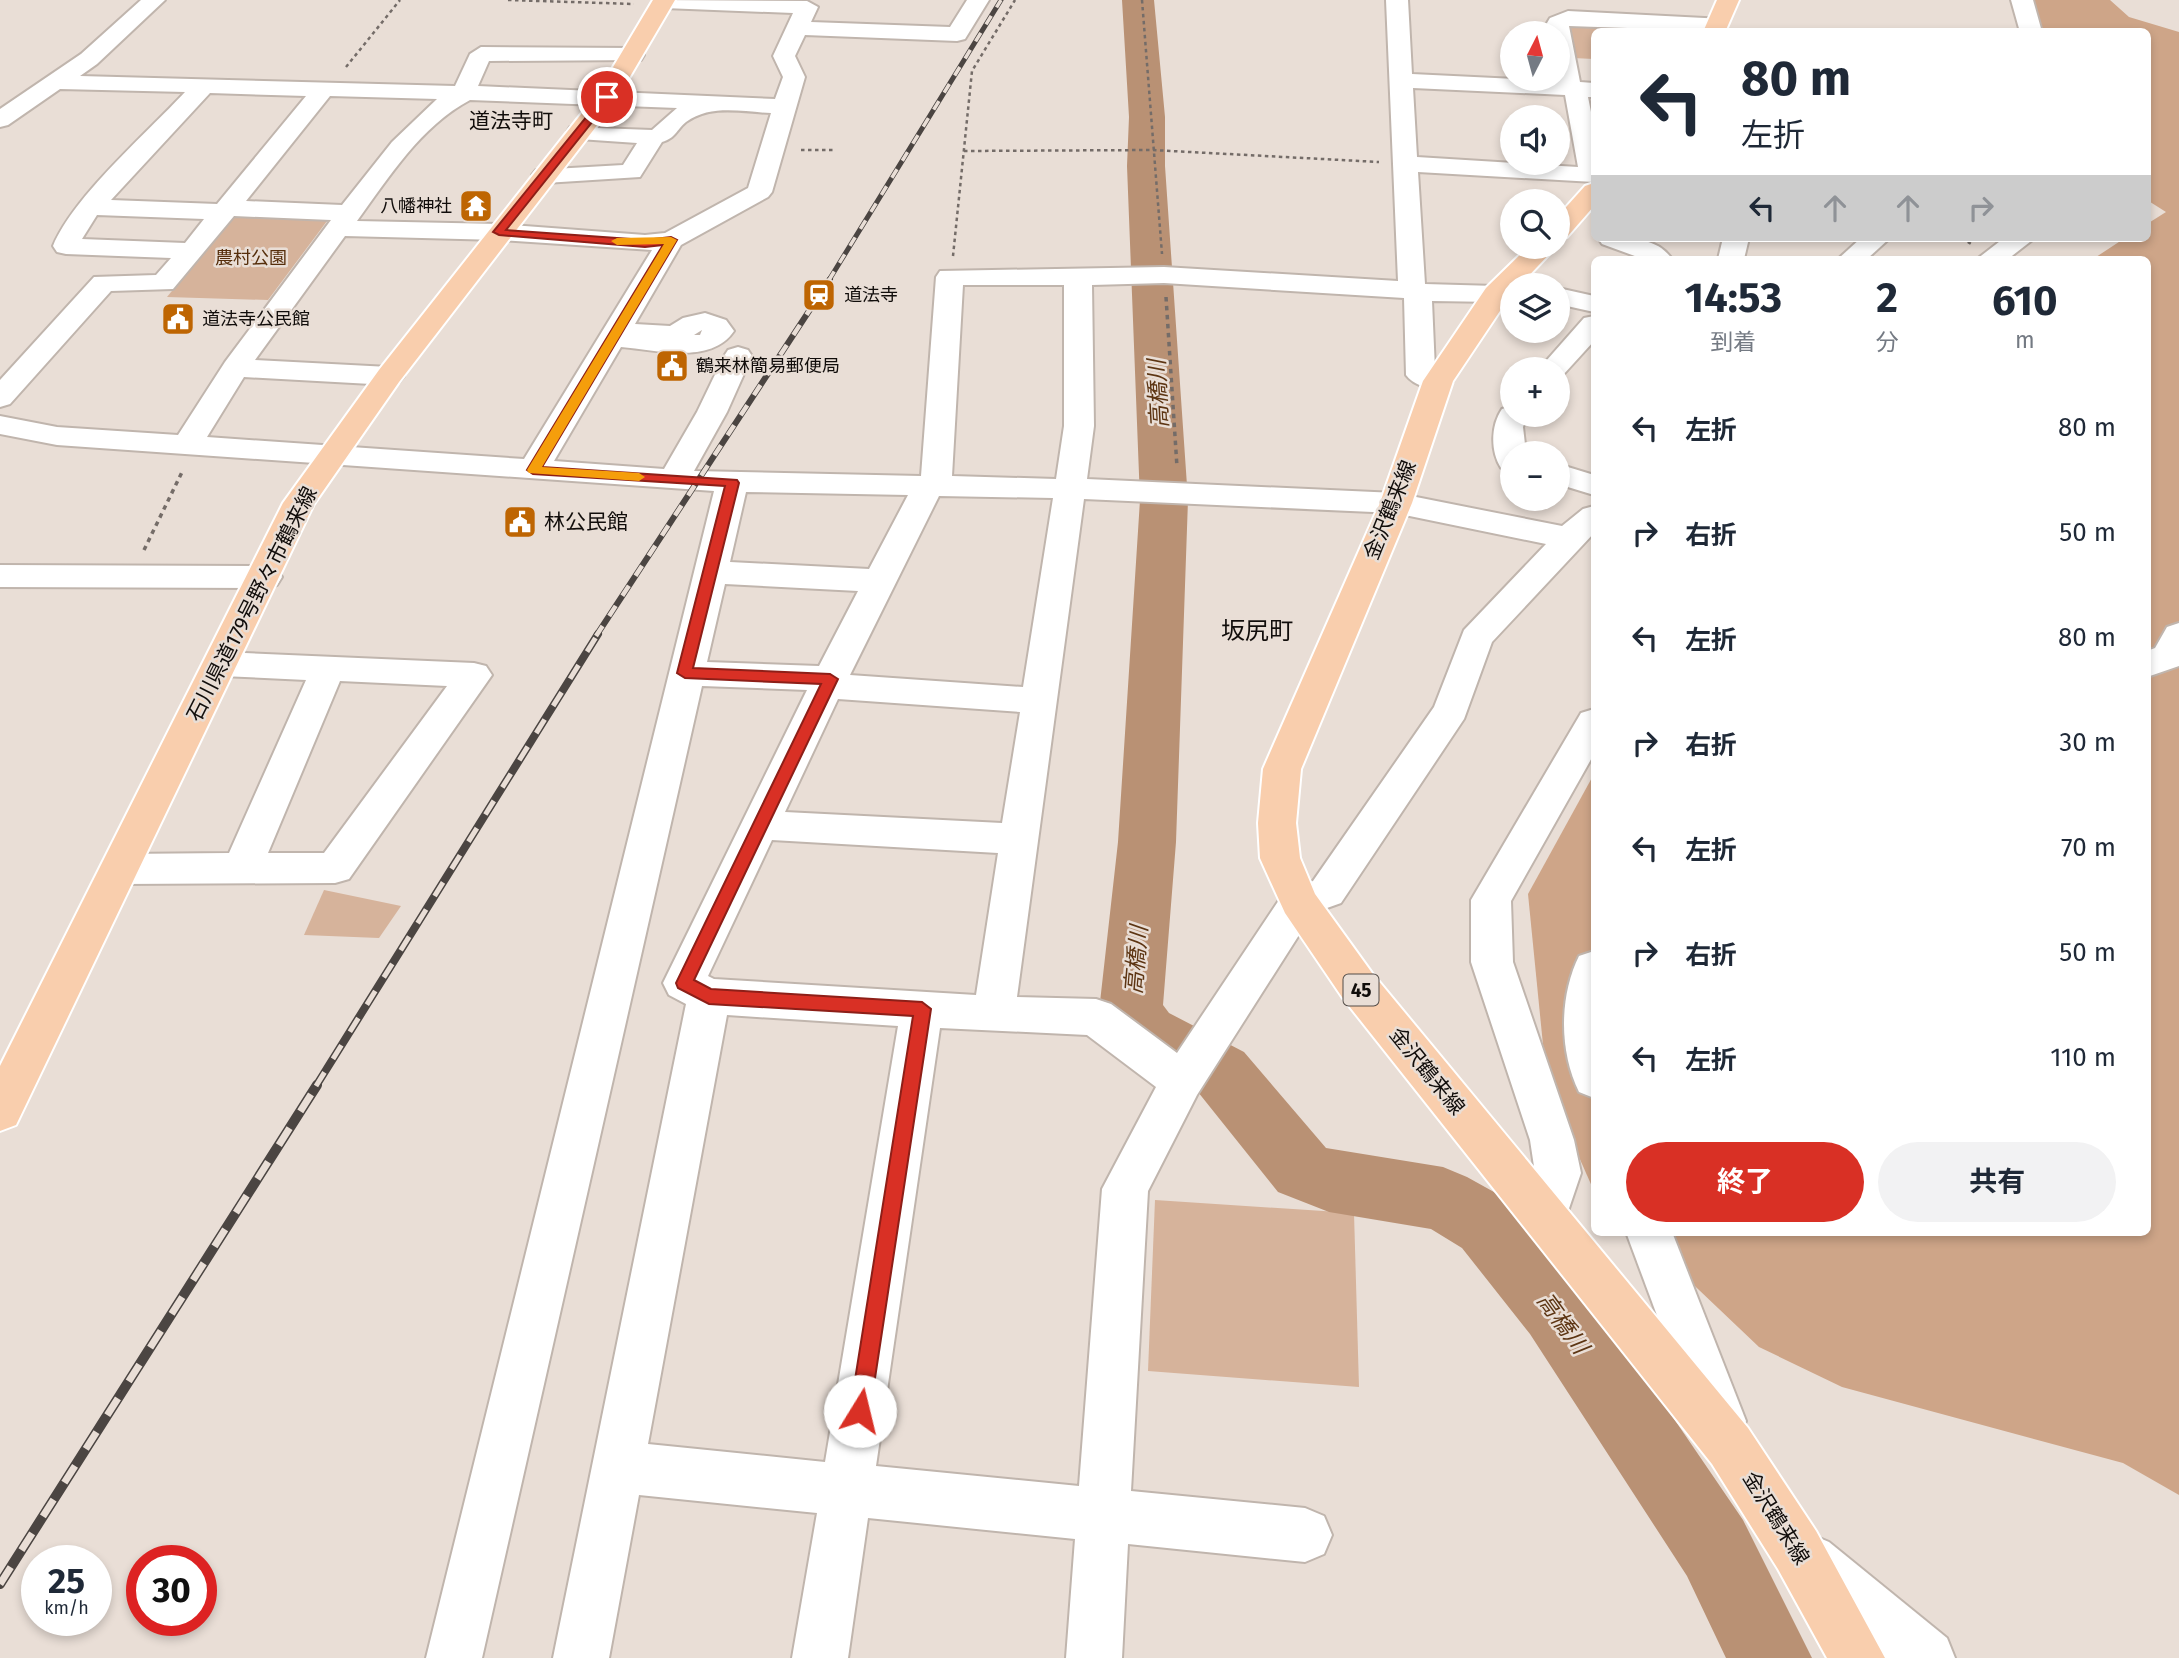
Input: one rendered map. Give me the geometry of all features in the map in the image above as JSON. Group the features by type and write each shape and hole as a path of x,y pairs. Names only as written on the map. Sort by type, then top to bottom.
{"main road":[{"path":"1719,28 1728,0"},
{"name":"石川県道179号野々市鶴来線","path":"0,1111 265,577 299,503 389,376 607,97 663,2"},
{"name":"金沢鶴来線","path":"1570,211 1591,181"},
{"name":"金沢鶴来線","path":"1519,273 1531,259"},
{"name":"金沢鶴来線","path":"1500,295 1438,381 1396,503 1296,730 1282,769 1277,823 1280,858 1299,902 1357,985 1730,1446 1797,1550 1857,1658"}],"street":[{"path":"0,120 89,59 154,0"},
{"path":"663,2 805,12 957,34 978,0"},
{"path":"1397,0 1404,164 1421,375 1438,381"},
{"path":"2022,0 2030,28"},
{"path":"1591,164 1580,89 1558,23 1568,18 1607,10 1713,28"},
{"path":"90,208 225,210 645,243 671,240 759,192 794,77 784,56 805,12"},
{"path":"188,444 235,368 408,138 452,99 463,95 481,54 633,55"},
{"path":"1401,80 1580,89"},
{"path":"54,82 607,97 785,107"},
{"path":"192,251 66,246 73,229 90,208 203,87"},
{"path":"322,91 163,283 104,283 1,420 57,436 673,480 1168,491 1396,503 1424,511 1582,527"},
{"path":"579,132 653,137 666,133 675,119 702,103"},
{"path":"545,175 631,172 653,137"},
{"path":"1404,164 1591,178"},
{"path":"1570,233 1591,232"},
{"path":"533,470 671,240"},
{"path":"1622,242 1656,256"},
{"path":"1855,256 1872,242"},
{"path":"1995,256 2016,242"},
{"path":"1192,1065 1096,1017 994,1014 709,996 684,983 829,682 932,486 950,277 1155,275 1415,291 1500,288"},
{"path":"994,1014 1017,839 1079,426 1078,277"},
{"path":"1570,299 1591,303"},
{"path":"1564,357 1591,327"},
{"path":"673,480 712,412 738,356"},
{"path":"235,368 389,376"},
{"path":"1570,478 1591,484"},
{"path":"454,1658 732,483"},
{"path":"1094,1658 1106,1516 1125,1189 1192,1065 1299,902 1328,892 1451,710 1476,638 1582,527"},
{"path":"709,572 880,581"},
{"path":"0,576 265,577"},
{"path":"2151,663 2169,656 2179,635"},
{"path":"120,869 335,868 474,675 222,664"},
{"path":"242,868 328,669"},
{"path":"685,673 829,682 1038,701"},
{"path":"1545,1217 1558,1173 1552,1140 1492,962 1491,900 1591,727"},
{"path":"759,825 1017,839"},
{"path":"1591,987 1584,1030 1591,1064"},
{"path":"581,1658 709,996"},
{"path":"820,1658 922,1009"},
{"path":"1651,1236 1730,1446"},
{"path":"617,1467 1305,1535"},
{"path":"1797,1550 1927,1658"}],"path":[{"path":"322,91 335,80 400,0"},
{"path":"508,0 663,2"},
{"path":"950,277 972,71 1015,0"},
{"path":"1142,0 1168,491"},
{"path":"964,151 1151,150 1404,164"},
{"path":"132,575 192,452 188,444"}],"green space":[{"path":"1570,25 1691,27 1591,28 1591,59 1573,58"},
{"name":"農村公園","path":"235,214 330,217 268,300 167,297"},
{"path":"324,890 401,906 379,938 304,935"},
{"path":"1155,1200 1354,1213 1359,1387 1148,1371"}],"shaded area":[{"path":"2018,0 2110,0 2129,17 2179,32 2179,1495 2123,1463 1842,1387 1759,1347 1642,1236 2151,1236 2151,256 2098,256 2119,242 2151,242 2151,221 2166,212 2151,203 2151,28 2027,28"},
{"path":"1591,779 1591,1184 1547,1085 1528,894"}],"waterway":[{"name":"高橋川","path":"1138,0 1147,117 1146,166 1159,365 1164,500 1147,842 1131,1011 1146,1032 1221,1072 1302,1170 1329,1181 1443,1199 1487,1225 1556,1309 1715,1548 1770,1658"}],"railway":[{"path":"829,280 1001,0"},
{"path":"596,636 830,279"},
{"path":"316,1086 598,634"},
{"path":"0,1584 317,1085"}],"slow traffic":[{"path":"617,241 645,243 671,240 533,470 639,477"}],"place":[{"name":"八幡神社","path":"476,206"},
{"name":"道法寺","path":"819,295"},
{"name":"道法寺公民館","path":"178,319"},
{"name":"鶴来林簡易郵便局","path":"672,366"},
{"name":"林公民館","path":"520,522"}],"district":[{"name":"道法寺町","path":"511,121"},
{"name":"坂尻町","path":"1257,631"}],"route":[{"path":"607,97 499,232 645,243 671,240 533,470 732,483 685,673 830,679 684,983 709,996 922,1009 860,1411"}]}
